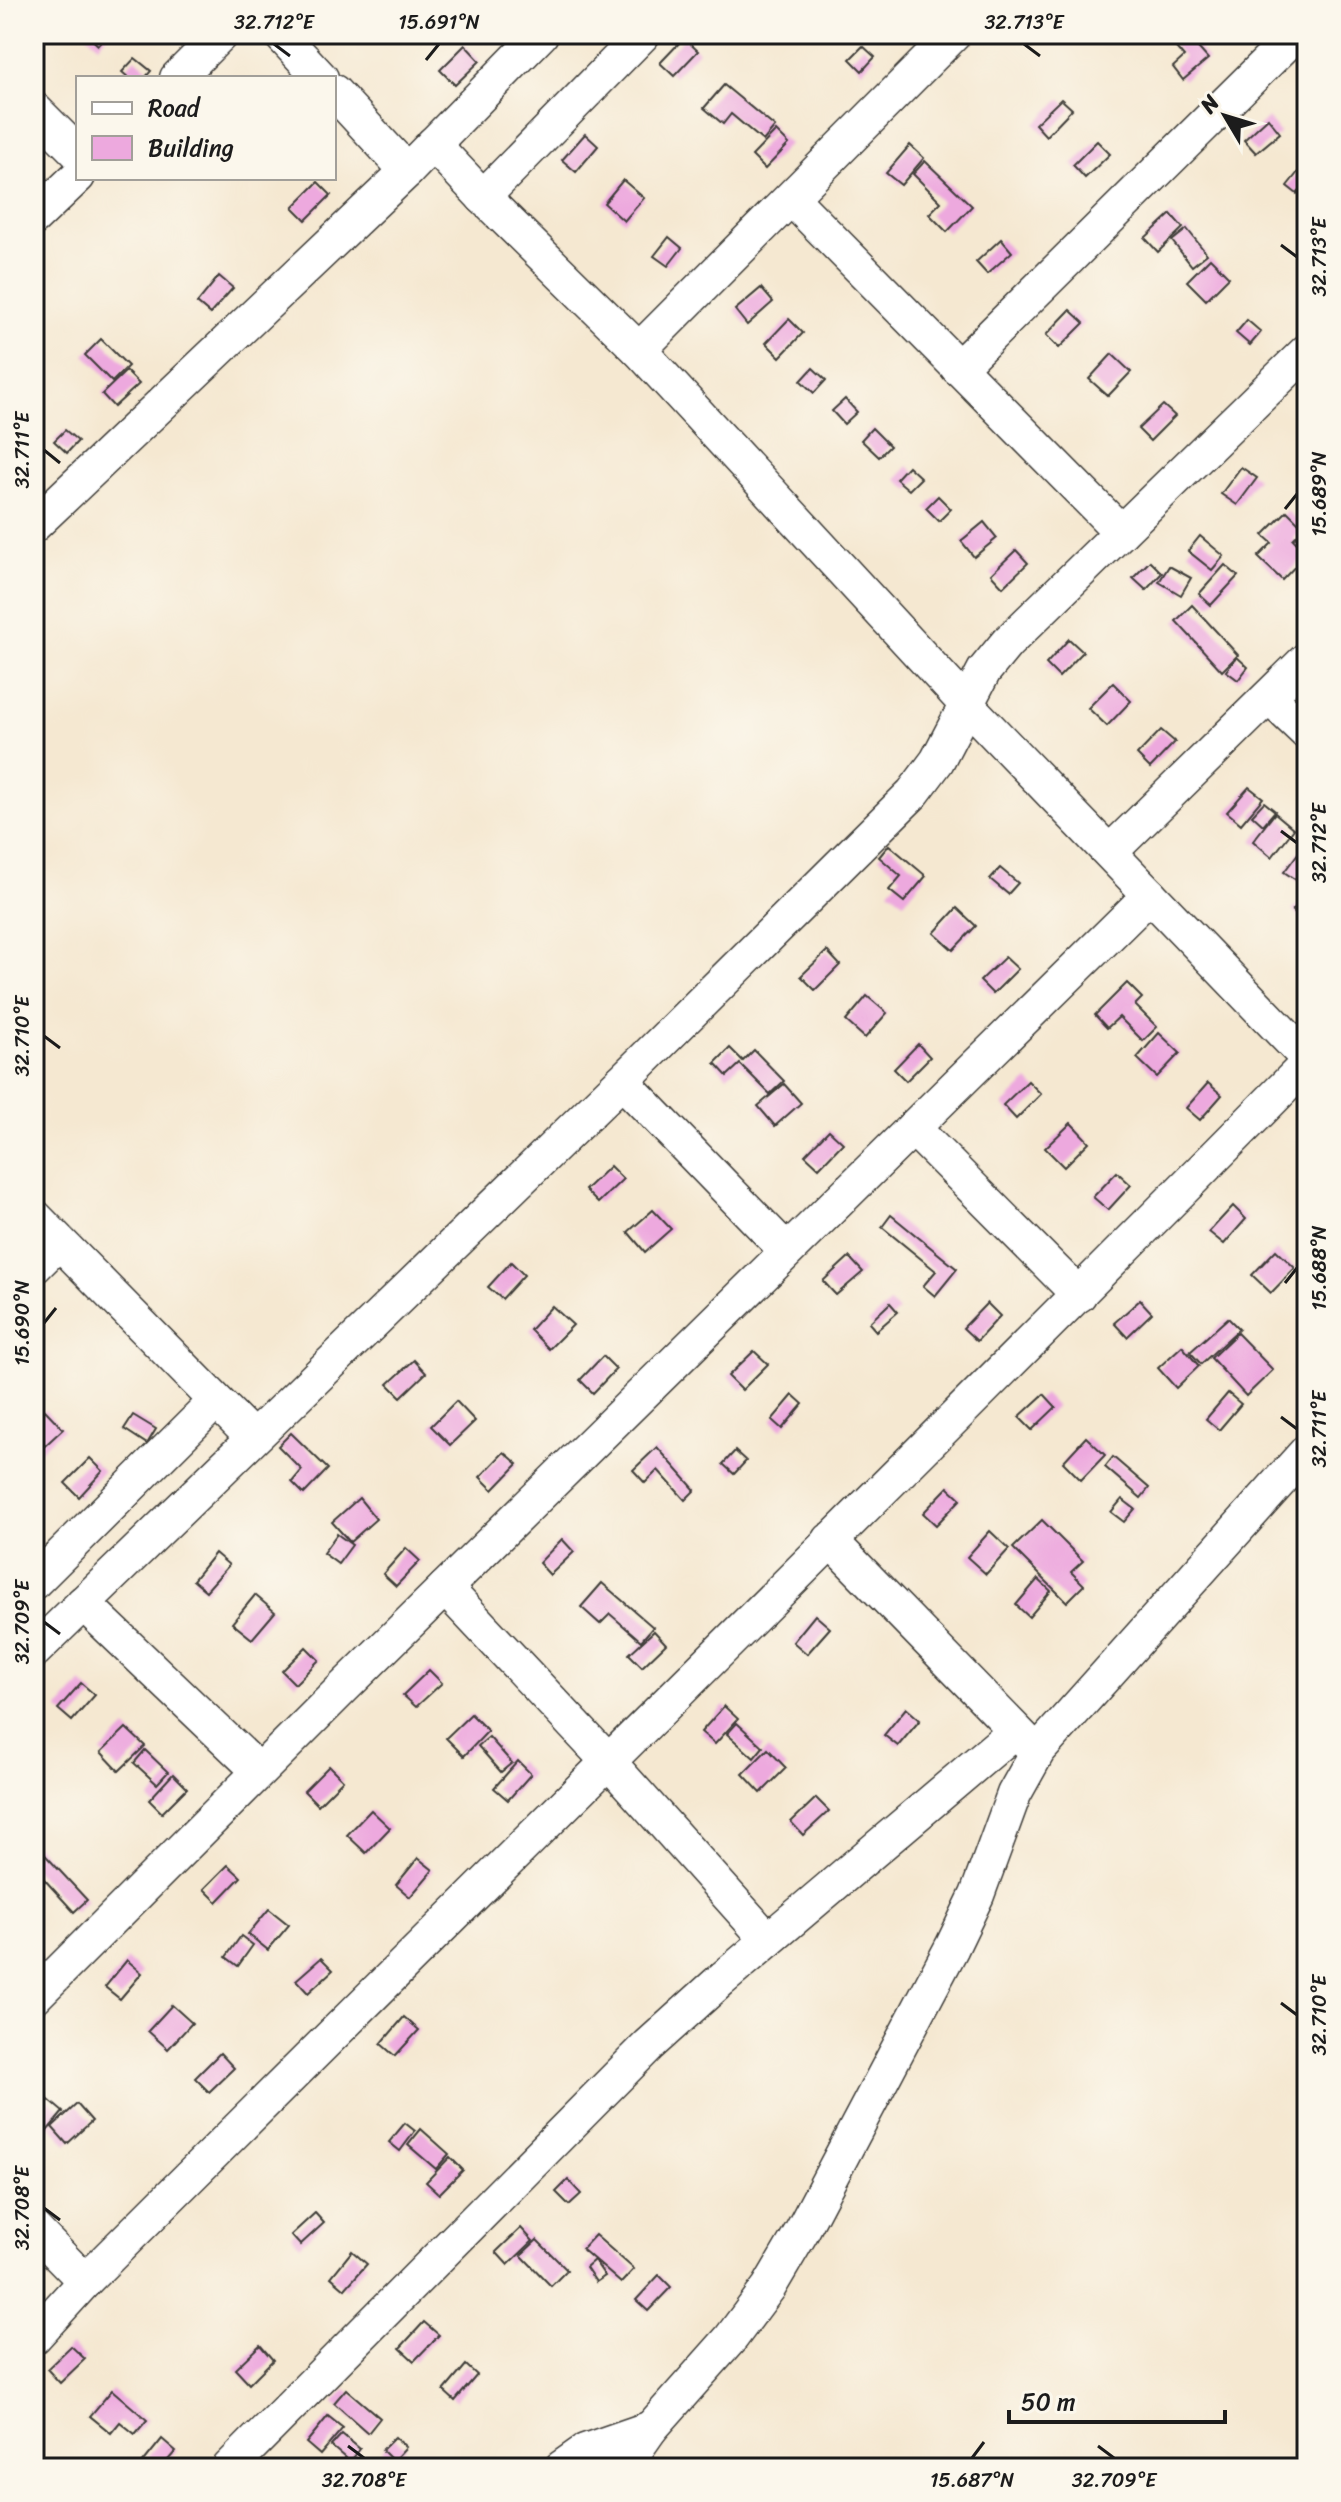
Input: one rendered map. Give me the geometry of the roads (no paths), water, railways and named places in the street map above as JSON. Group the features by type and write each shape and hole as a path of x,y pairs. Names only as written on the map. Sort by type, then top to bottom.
{"street":[{"path":"179,76 221,34"},
{"path":"280,34 319,76"},
{"path":"34,525 407,171 541,34"},
{"path":"483,197 643,34"},
{"path":"639,350 954,34"},
{"path":"958,368 1296,34"},
{"path":"336,94 407,171"},
{"path":"34,109 76,151"},
{"path":"34,2337 85,2281 607,1760 1079,1295 1307,1061 966,704 639,350 433,144"},
{"path":"34,218 76,178"},
{"path":"792,199 1121,532"},
{"path":"34,1651 622,1081 913,793 937,761 984,671 1007,643 1306,353"},
{"path":"1110,852 1307,659"},
{"path":"1269,697 1307,733"},
{"path":"37,1987 1150,895"},
{"path":"622,1081 787,1251"},
{"path":"913,1128 1079,1295"},
{"path":"34,1216 253,1438"},
{"path":"34,1267 59,1242"},
{"path":"34,1582 216,1401"},
{"path":"229,2468 649,2045 768,1940 1026,1741 1307,1451"},
{"path":"830,1540 1026,1741"},
{"path":"445,1588 607,1760 768,1940"},
{"path":"83,1603 259,1771"},
{"path":"623,2468 651,2428 731,2338 769,2287 802,2231 977,1895 1014,1794 1026,1741"},
{"path":"34,2229 85,2281"},
{"path":"561,2468 585,2451 651,2428"}]}
